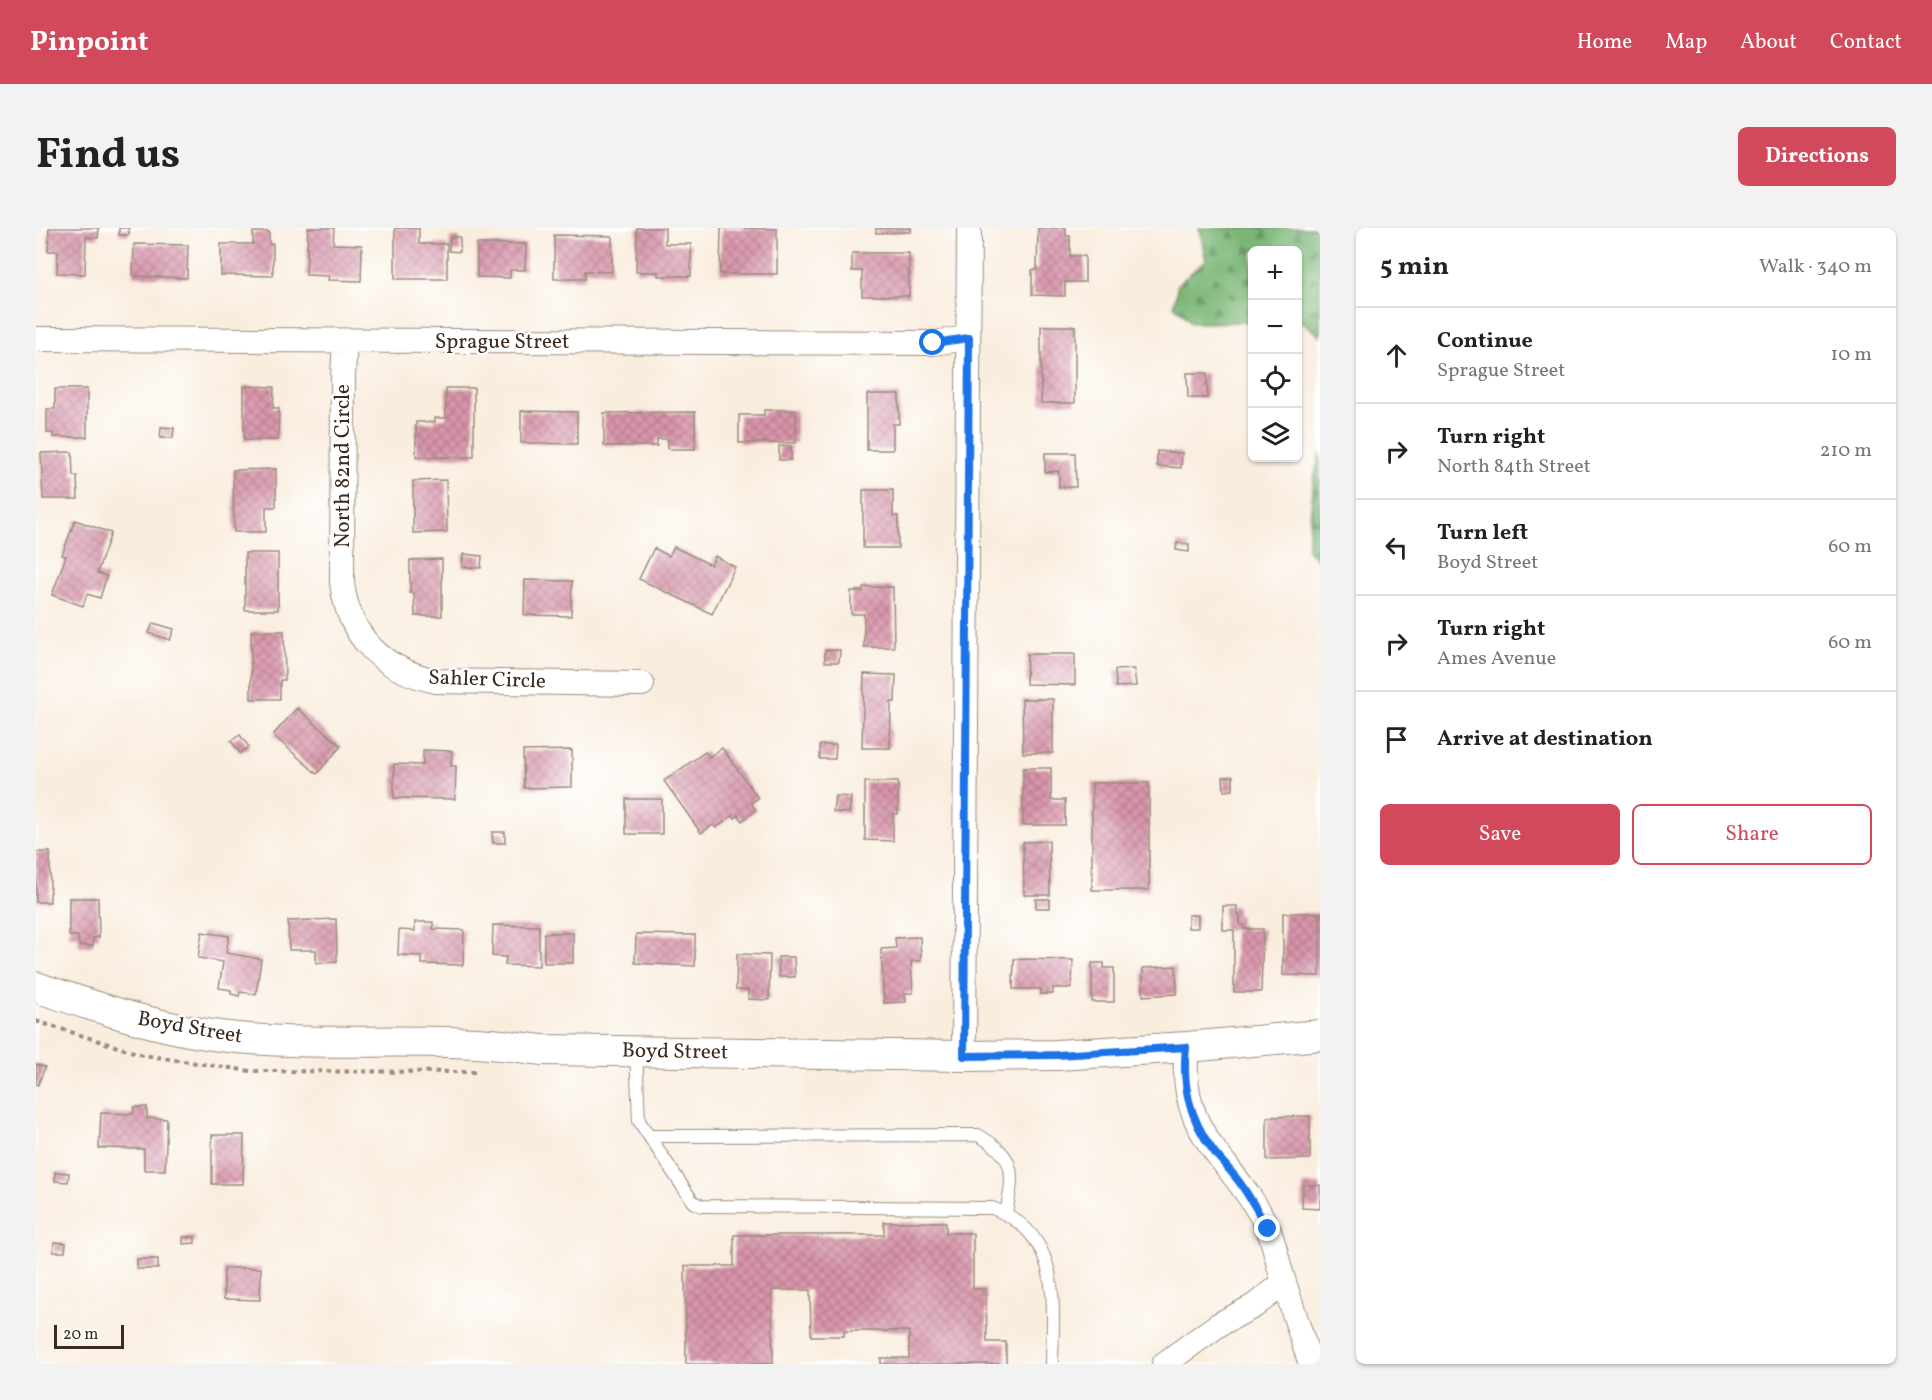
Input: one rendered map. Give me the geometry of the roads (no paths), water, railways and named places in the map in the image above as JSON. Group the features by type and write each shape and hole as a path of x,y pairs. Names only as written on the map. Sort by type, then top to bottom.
{"street":[{"path":"964,1056 969,228"},
{"name":"Sprague Street","path":"36,339 933,343 969,338"},
{"name":"North 82nd Circle","path":"343,590 345,341"},
{"name":"Sahler Circle","path":"343,590 350,616 369,647 385,661 419,678 449,682 642,684"},
{"name":"Boyd Street","path":"36,987 120,1014 178,1029 237,1038 289,1041 488,1044 543,1050 964,1056 1057,1055 1186,1047 1320,1035"},
{"path":"1186,1047 1184,1070 1186,1094 1194,1117 1211,1148 1244,1188 1268,1229 1311,1364"},
{"path":"1164,1364 1218,1325 1254,1306 1284,1283"}],"lane":[{"path":"636,1051 639,1121 693,1202 702,1206 992,1208 1006,1213 1031,1234 1041,1247 1048,1266 1053,1288 1052,1364"},
{"path":"649,1136 978,1135 998,1146 1006,1160 1012,1182 1006,1213"}]}
